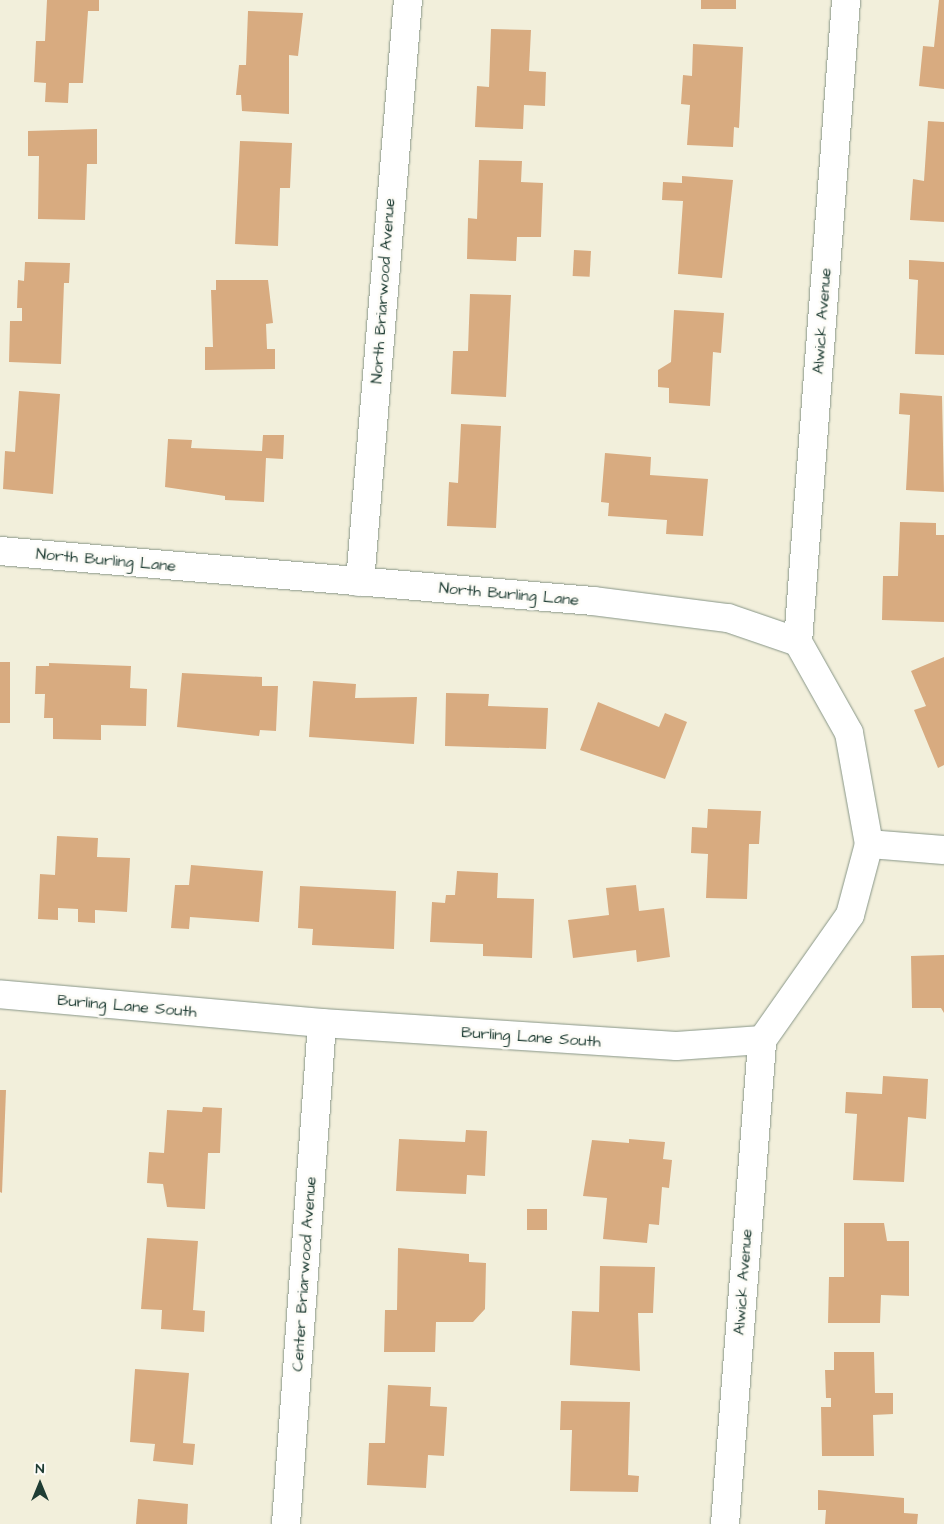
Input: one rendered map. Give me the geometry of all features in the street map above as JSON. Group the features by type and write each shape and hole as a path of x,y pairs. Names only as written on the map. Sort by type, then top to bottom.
{"street":[{"name":"North Briarwood Avenue","path":"360,582 408,0"},
{"name":"Alwick Avenue","path":"798,642 846,0"},
{"name":"North Burling Lane","path":"0,551 593,601 728,618 798,642"},
{"path":"762,1040 850,915 869,844 849,733 798,642"},
{"path":"869,844 944,850"},
{"name":"Burling Lane South","path":"0,994 322,1023 676,1046 762,1040"},
{"name":"Center Briarwood Avenue","path":"286,1524 322,1023"},
{"name":"Alwick Avenue","path":"725,1524 762,1040"}],"building":[{"path":"47,0 99,0 99,11 88,11 83,83 69,83 68,103 45,102 46,83 34,82 36,41 45,41"},
{"path":"701,0 736,0 736,9 701,9"},
{"path":"939,0 944,0 944,89 919,86 923,46 934,47"},
{"path":"248,11 303,13 298,56 289,55 289,114 242,111 241,95 236,95 239,65 246,65"},
{"path":"491,29 531,30 529,71 546,72 545,106 524,105 523,129 475,127 477,86 489,87"},
{"path":"693,44 743,47 739,128 734,127 733,147 687,145 690,105 681,104 683,75 692,76"},
{"path":"928,121 944,122 944,222 910,220 913,179 924,181"},
{"path":"97,129 97,164 87,164 85,220 38,219 39,156 28,156 28,131"},
{"path":"240,141 292,143 290,188 280,188 278,246 235,244"},
{"path":"479,160 522,161 521,182 543,183 541,237 517,237 516,261 467,259 468,218 477,219"},
{"path":"682,176 733,180 722,278 678,274 683,201 662,200 663,182 682,183"},
{"path":"574,250 591,251 590,277 573,276"},
{"path":"909,260 944,262 944,355 915,354 918,280 909,279"},
{"path":"25,262 70,263 69,283 64,283 61,364 9,362 10,321 22,321 22,308 17,308 18,280 24,281"},
{"path":"216,280 268,280 273,323 266,324 267,349 275,349 275,369 205,370 205,347 213,347 211,290 216,290"},
{"path":"470,294 511,295 506,397 451,394 453,351 468,351"},
{"path":"674,310 724,313 721,353 713,352 710,406 669,403 669,388 658,387 658,370 671,362"},
{"path":"19,391 60,394 53,494 3,489 5,451 15,452"},
{"path":"900,393 942,396 944,492 906,490 910,415 899,414"},
{"path":"461,424 501,426 496,528 447,526 449,482 458,483"},
{"path":"263,435 284,435 283,459 266,458 264,502 225,500 225,496 165,487 168,439 192,440 191,448 262,451"},
{"path":"605,453 651,457 650,475 708,479 703,536 666,534 667,520 608,516 609,503 601,502"},
{"path":"900,522 936,523 936,535 944,535 944,622 882,620 883,576 898,576"},
{"path":"944,657 944,765 938,768 914,710 926,706 911,671"},
{"path":"0,662 10,662 10,723 0,723"},
{"path":"49,663 131,666 130,688 147,689 146,726 101,725 101,740 53,739 53,718 44,718 45,694 35,694 36,666 49,666"},
{"path":"182,673 262,677 262,686 278,686 276,731 260,730 259,736 177,727"},
{"path":"313,681 356,684 355,698 417,697 414,744 309,737"},
{"path":"446,693 489,694 488,706 548,708 546,749 445,746"},
{"path":"598,702 659,727 665,713 687,722 665,779 580,750"},
{"path":"708,809 761,811 759,844 749,844 747,899 706,898 708,854 691,853 692,827 707,828"},
{"path":"57,836 98,838 97,857 130,858 127,912 95,910 95,923 78,922 78,909 58,908 58,920 38,919 40,874 55,875"},
{"path":"191,865 263,871 259,922 190,917 189,929 171,928 175,885 189,885"},
{"path":"457,871 498,873 497,898 534,899 532,958 483,956 483,944 430,942 432,902 445,903 446,895 455,895"},
{"path":"636,885 639,911 664,908 670,957 637,962 636,950 573,958 568,920 609,915 606,888"},
{"path":"300,886 396,891 394,949 312,945 313,929 298,928"},
{"path":"944,955 944,1013 941,1008 912,1008 911,956"},
{"path":"883,1076 928,1079 926,1119 908,1117 904,1182 853,1180 857,1114 845,1113 846,1092 882,1094"},
{"path":"0,1090 6,1090 2,1193 0,1192"},
{"path":"203,1107 222,1108 220,1153 208,1153 205,1209 167,1207 163,1184 147,1183 149,1152 164,1153 167,1110 202,1112"},
{"path":"466,1130 487,1131 485,1176 467,1175 466,1194 396,1191 399,1139 465,1142"},
{"path":"629,1139 665,1142 663,1159 672,1160 669,1188 662,1187 659,1225 649,1224 647,1243 603,1239 607,1198 583,1196 592,1140 629,1143"},
{"path":"527,1209 547,1209 547,1230 527,1230"},
{"path":"844,1223 884,1223 887,1241 909,1241 909,1296 881,1295 880,1323 828,1323 829,1277 844,1277"},
{"path":"147,1238 198,1241 193,1310 205,1311 204,1332 161,1329 162,1310 141,1309"},
{"path":"398,1248 469,1254 469,1262 486,1263 485,1309 473,1322 436,1322 435,1352 384,1352 385,1310 397,1310"},
{"path":"600,1266 655,1267 653,1313 638,1313 640,1371 570,1365 572,1311 599,1312"},
{"path":"834,1352 874,1352 875,1393 893,1393 893,1414 873,1415 874,1456 822,1456 821,1407 831,1407 831,1398 826,1398 825,1370 834,1370"},
{"path":"135,1369 189,1373 183,1443 195,1444 193,1465 153,1461 155,1444 130,1442"},
{"path":"388,1385 431,1387 430,1406 447,1407 444,1456 428,1455 426,1488 367,1485 369,1443 385,1443"},
{"path":"561,1401 630,1402 628,1475 639,1476 638,1492 570,1491 572,1430 560,1430"},
{"path":"818,1490 904,1498 904,1513 918,1514 917,1524 825,1524 826,1510 818,1510"},
{"path":"138,1499 188,1504 187,1524 136,1524"}]}
